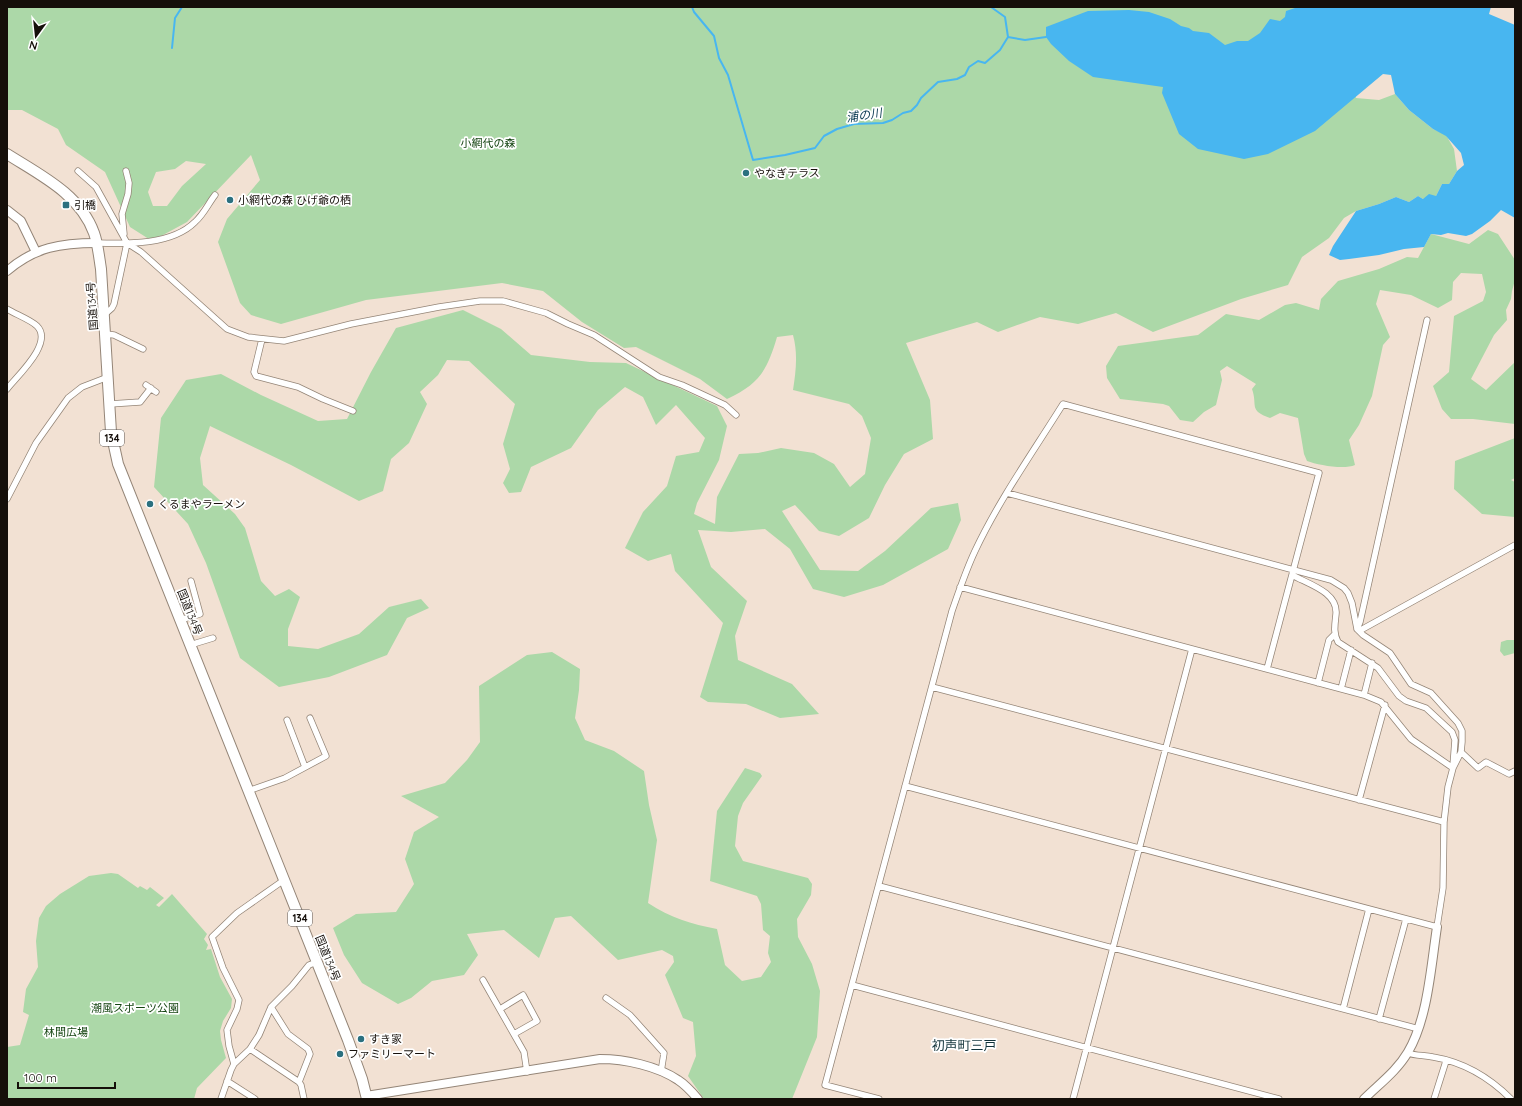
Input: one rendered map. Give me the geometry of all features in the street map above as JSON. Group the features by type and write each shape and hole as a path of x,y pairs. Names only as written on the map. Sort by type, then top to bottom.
{"highway":[{"name":"国道134号","path":"7,154 59,187 70,197 88,219 94,232 101,269 111,432 118,464 348,1040 366,1097"}],"street":[{"path":"104,315 112,308 114,304 126,241 122,214 128,194 129,183 126,171"},
{"path":"78,172 96,187 126,241 141,252 227,329 248,337 276,341 292,339 351,324 439,307 480,301 503,301 546,313 594,335 659,377 682,385 725,405 736,415"},
{"path":"7,271 36,252 56,246 163,239 174,236 185,231 195,223 206,210 215,195"},
{"path":"7,210 18,217 21,221 36,252"},
{"path":"7,309 37,326 41,332 41,344 38,352 7,389"},
{"path":"1358,630 1427,320"},
{"path":"106,334 143,348"},
{"path":"262,339 254,372 256,376 298,387 353,411"},
{"path":"7,499 36,443 68,398 82,387 108,377"},
{"path":"110,404 140,402 151,388"},
{"path":"879,1099 825,1085 952,611 960,587 975,550 991,519 1062,404 1319,474 1267,669"},
{"path":"1007,493 1293,572 1332,580 1344,588 1352,603 1358,630 1390,653 1412,684 1431,692 1458,723 1462,731 1462,742 1448,788 1444,822 1443,888 1424,1008 1419,1029 1408,1054 1395,1071 1364,1099"},
{"path":"1358,630 1515,545"},
{"path":"1293,572 1328,594 1335,602 1337,610 1334,635 1338,642 1372,663 1378,668 1399,696 1406,701 1426,708 1452,732 1455,740 1453,768"},
{"path":"180,620 200,614 191,581"},
{"path":"960,587 1364,695 1381,702 1411,739 1453,768"},
{"path":"1318,683 1329,640 1334,635"},
{"path":"190,645 213,638"},
{"path":"1073,1099 1192,649"},
{"path":"1341,689 1351,650"},
{"path":"1364,695 1372,663"},
{"path":"932,687 1444,822"},
{"path":"1359,800 1384,705"},
{"path":"248,791 285,778 326,756 310,718"},
{"path":"287,720 305,767"},
{"path":"1460,752 1478,768 1486,762 1509,774 1515,770"},
{"path":"905,786 1437,927"},
{"path":"234,1064 229,1046 227,1030 238,1009 239,1000 223,968 212,937 237,913 284,880"},
{"path":"879,886 1419,1029"},
{"path":"1343,1009 1369,909"},
{"path":"1379,1019 1406,918"},
{"path":"222,1099 234,1064 250,1048 262,1030 271,1007 292,986 309,965 317,962"},
{"path":"483,980 524,1052 527,1072"},
{"path":"852,985 1279,1099"},
{"path":"500,1009 523,995 537,1021 514,1034"},
{"path":"606,998 630,1015 664,1053 661,1072"},
{"path":"271,1007 288,1034 308,1049 310,1054 299,1082"},
{"path":"250,1048 299,1082 304,1099"},
{"path":"1408,1054 1446,1060 1468,1068 1483,1076 1502,1090 1511,1099"},
{"path":"366,1097 600,1059 614,1059 642,1065 677,1079 690,1089 698,1099"},
{"path":"1434,1099 1446,1060"},
{"path":"227,1081 255,1099"}],"green space":[{"name":"小網代の森","path":"7,7 1328,7 1356,98 1379,100 1395,94 1409,110 1433,129 1446,135 1454,149 1457,171 1449,184 1442,184 1436,196 1423,199 1418,196 1409,202 1396,197 1356,211 1344,218 1329,238 1302,257 1288,285 1241,299 1153,332 1116,313 1078,324 1040,317 998,332 977,322 906,343 930,400 933,439 904,454 885,485 869,518 839,536 819,531 795,505 782,511 820,570 858,571 885,551 931,508 958,503 961,520 948,549 883,585 844,597 813,589 790,549 765,529 731,532 698,530 711,567 747,601 735,636 738,660 792,684 819,714 780,718 746,704 708,702 700,697 723,623 675,571 671,554 648,561 625,548 643,512 667,486 676,456 699,452 705,438 676,405 656,425 643,397 625,387 598,410 571,448 531,467 521,492 509,493 503,483 510,469 503,444 515,404 469,361 447,360 438,375 420,392 427,404 409,443 391,459 383,491 359,501 291,465 210,426 200,458 203,485 235,514 245,528 261,581 275,596 289,589 300,597 288,629 288,646 318,649 359,634 389,607 421,599 429,608 407,618 387,655 329,677 279,687 240,658 206,563 188,524 154,487 161,418 186,380 221,374 261,395 318,421 347,419 396,328 463,310 501,329 531,355 590,362 626,363 717,406 727,426 719,460 697,503 694,514 715,524 717,497 739,454 758,453 781,448 814,453 834,464 850,487 865,474 871,438 862,416 849,404 793,390 796,349 793,335 777,337 765,368 760,375 747,388 727,399 700,379 636,347 624,348 582,322 543,291 502,283 366,300 281,324 251,315 240,303 218,242 227,219 260,180 251,155 187,222 152,241 130,227 105,172 66,145 58,129 22,110 7,110","holes":["186,161 206,164 182,186 167,206 153,206 148,192 156,172 175,169"]},
{"path":"1488,230 1498,234 1515,260 1515,280 1511,299 1506,310 1507,320 1494,335 1471,379 1486,390 1515,362 1515,424 1473,419 1451,419 1442,409 1433,386 1449,372 1454,316 1483,301 1486,292 1482,274 1461,273 1453,282 1452,300 1438,308 1411,295 1380,290 1376,304 1390,337 1383,345 1372,396 1359,425 1349,440 1355,465 1344,467 1331,466 1307,461 1304,454 1298,418 1280,413 1270,418 1256,410 1252,389 1256,384 1227,366 1220,371 1222,380 1216,405 1204,412 1193,422 1180,420 1169,406 1163,404 1120,399 1107,378 1106,366 1118,346 1198,335 1226,314 1259,320 1285,305 1296,303 1319,310 1321,299 1338,281 1379,269 1407,257 1418,258 1431,234 1469,244"},
{"path":"1515,438 1515,478 1511,480 1515,482 1515,517 1482,514 1454,489 1455,461"},
{"path":"1515,640 1515,653 1504,656 1500,651 1501,642"},
{"path":"552,652 580,669 575,718 585,740 614,751 644,771 649,805 657,840 648,903 681,920 717,929 725,965 742,981 761,977 771,962 768,953 770,936 763,930 761,904 757,896 710,881 717,811 745,768 760,773 762,776 743,803 738,816 735,846 743,861 808,878 812,884 811,895 797,919 798,937 812,964 820,991 817,1037 792,1099 704,1099 688,1076 696,1056 693,1022 683,1018 665,975 674,962 673,956 662,950 618,960 571,916 555,918 539,958 504,930 467,934 478,955 464,975 432,981 411,998 398,1004 362,983 344,955 333,928 356,914 396,912 414,884 405,859 414,832 439,817 401,796 445,783 467,760 480,742 479,686 527,655"},
{"name":"潮風スポーツ公園","path":"111,873 118,874 138,888 140,886 147,890 150,887 164,898 156,905 159,907 172,894 207,934 204,939 208,945 206,950 211,949 220,977 232,999 231,1008 223,1021 220,1031 226,1058 197,1088 194,1099 7,1099 7,1047 20,1045 29,1015 23,1012 26,989 38,967 36,941 39,918 46,906 60,894 89,876"}],"water":[{"path":"1298,7 1491,7 1489,14 1515,25 1515,218 1501,210 1490,221 1472,234 1466,236 1448,233 1441,235 1431,234 1424,247 1340,260 1329,255 1333,246 1356,211 1396,197 1409,202 1418,196 1423,199 1429,194 1436,196 1442,184 1449,184 1457,171 1464,165 1461,153 1446,136 1433,129 1409,110 1395,94 1391,75 1383,74 1315,131 1268,154 1244,159 1198,149 1179,134 1162,93 1163,87 1093,77 1069,61 1051,44 1046,37 1046,27 1088,11 1129,10 1149,12 1170,19 1193,31 1209,33 1225,45 1237,41 1248,41 1260,33 1270,19 1280,21 1285,17 1286,11"}],"waterway":[{"name":"浦の川","path":"172,48 175,18 182,7"},
{"name":"浦の川","path":"692,7 694,12 714,36 719,58 728,75 753,160 815,148 824,136 837,129 854,124 883,123 892,120 903,113 911,111 921,98 938,82 957,79 965,75 969,67 978,61 985,63 1000,50 1008,37 1025,40 1046,37"},
{"path":"991,7 1005,17 1008,37"}],"place":[{"name":"やなぎテラス","path":"746,173"},
{"name":"小網代の森 ひげ爺の栖","path":"230,200"},
{"name":"引橋","path":"66,205"},
{"name":"くるまやラーメン","path":"150,504"},
{"name":"すき家","path":"361,1039"},
{"name":"ファミリーマート","path":"340,1054"}],"district":[{"name":"初声町三戸","path":"964,1045"}],"park label":[{"name":"林間広場","path":"66,1032"}]}
